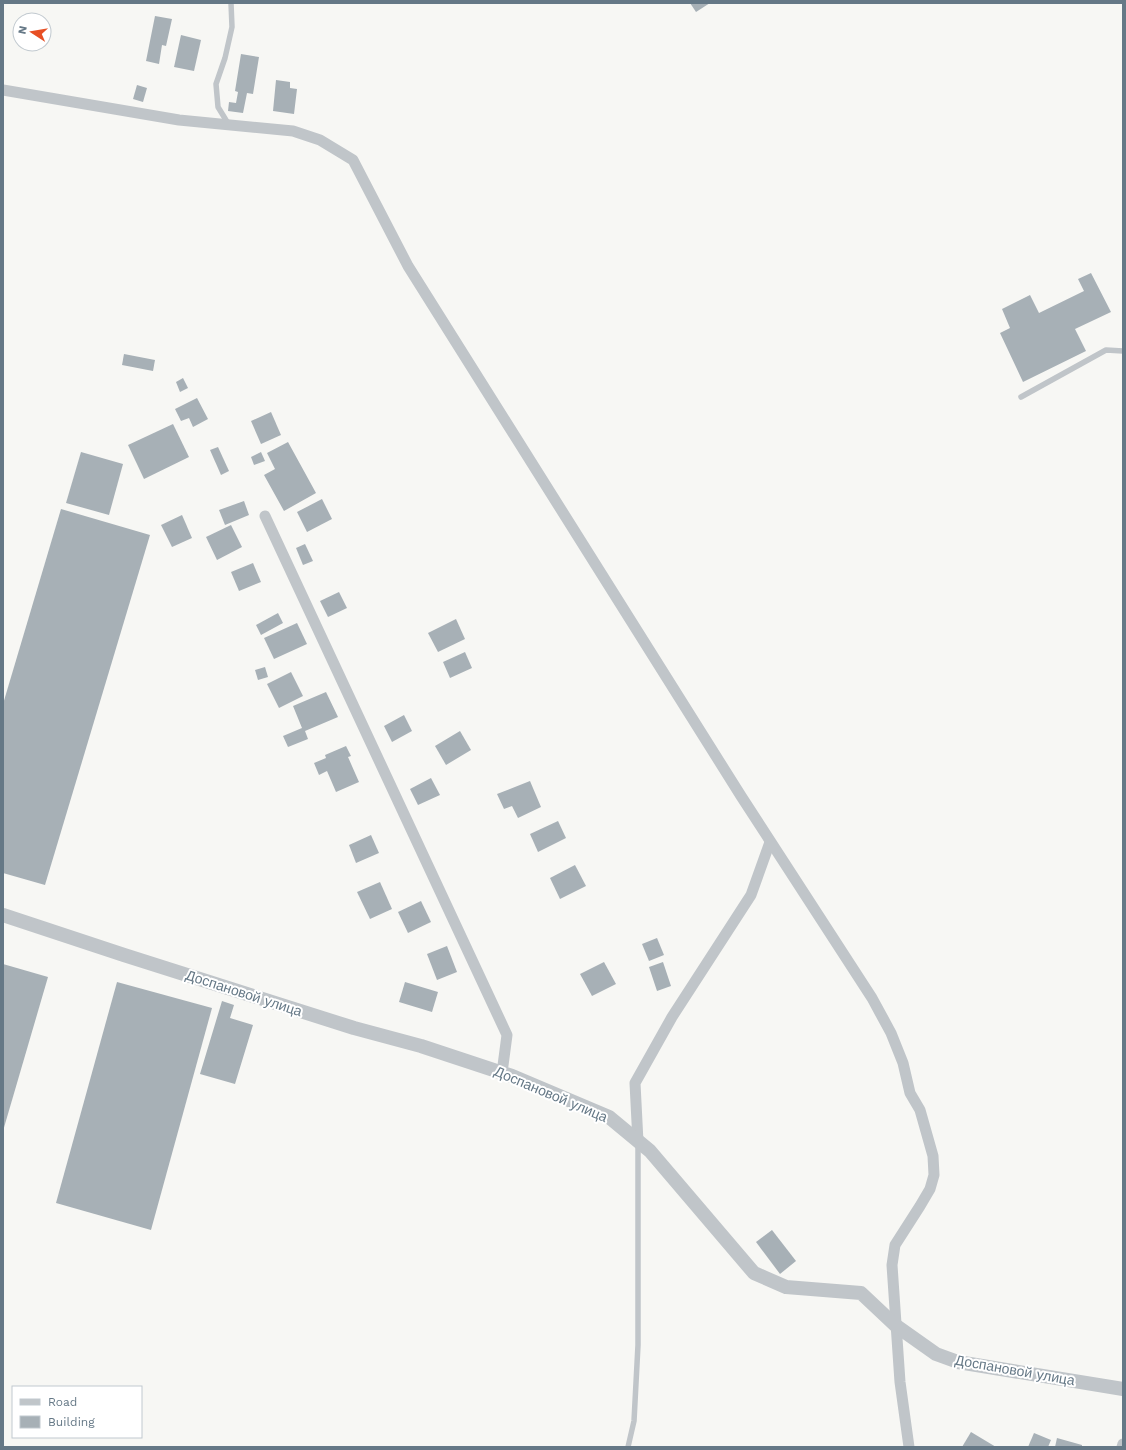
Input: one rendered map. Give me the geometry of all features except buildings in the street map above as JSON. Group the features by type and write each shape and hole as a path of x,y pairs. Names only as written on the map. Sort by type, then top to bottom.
{"street":[{"path":"3,90 179,120 293,131 320,140 353,160 408,266 770,842 872,998 891,1033 902,1063 910,1093 920,1110 933,1156 934,1175 930,1189 895,1245 892,1265 900,1382 909,1447"},
{"path":"265,516 508,1035 502,1072"},
{"path":"638,1142 634,1083 672,1017 751,895 770,842"},
{"name":"Доспановой улица","path":"3,915 124,956 354,1028 422,1046 502,1072 610,1117 650,1151 754,1273 786,1287 861,1293 895,1324 936,1354 958,1362 1123,1389"}],"lane":[{"path":"229,125 218,107 216,84 225,58 232,26 231,3"},
{"path":"1021,397 1106,350 1123,351"},
{"path":"628,1447 634,1421 638,1345 638,1142"}]}
